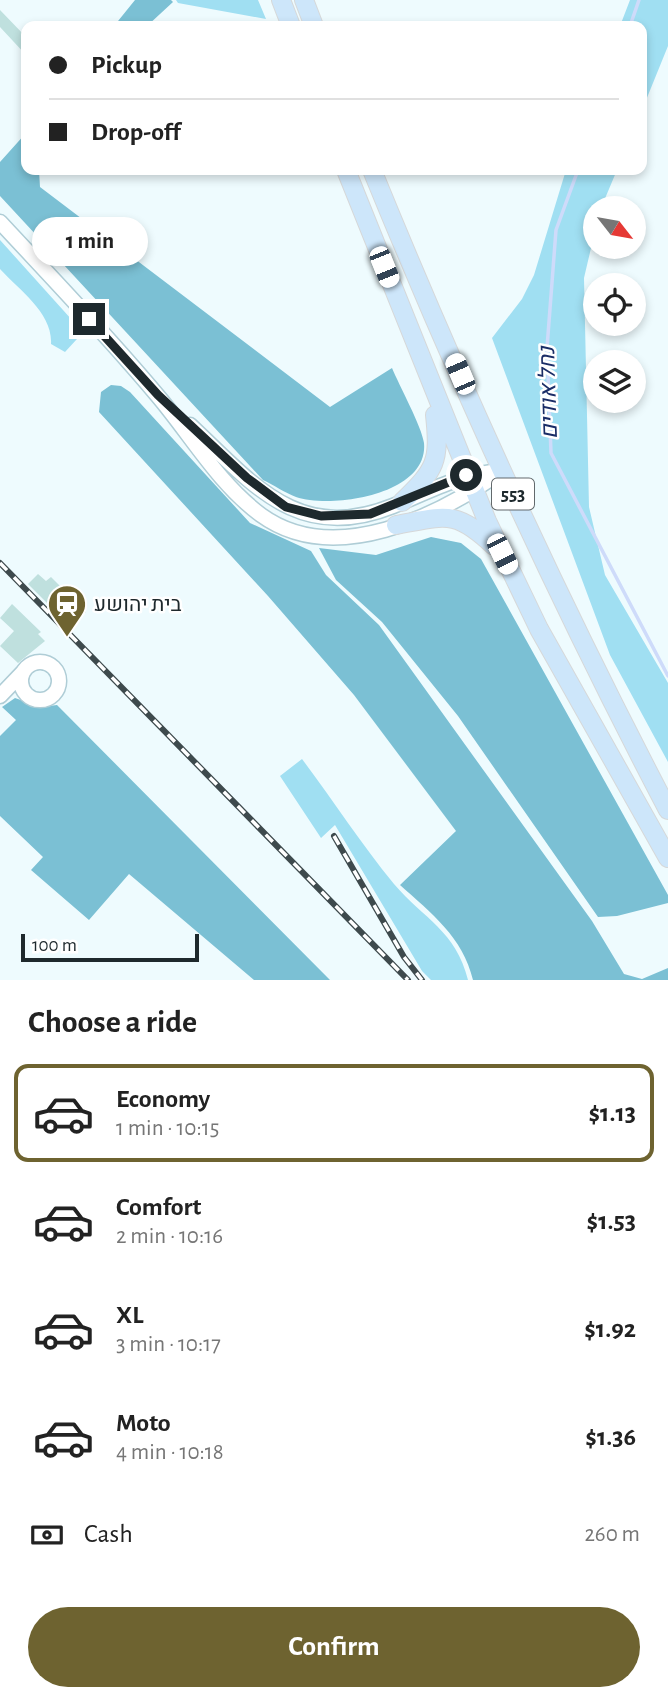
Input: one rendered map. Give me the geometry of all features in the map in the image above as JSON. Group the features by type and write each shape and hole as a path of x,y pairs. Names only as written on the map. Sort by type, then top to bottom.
{"main road":[{"path":"281,0 289,21"},
{"path":"304,0 312,21"},
{"name":"553","path":"348,175 466,475 502,554 552,653 668,858"},
{"name":"553","path":"374,175 502,471 624,728 668,810"},
{"path":"402,502 426,479 437,458 433,390"},
{"path":"396,525 453,517 474,527 502,554"}],"street":[{"path":"0,222 158,395 233,490 278,525 298,532 340,537 375,533 473,492 502,471"},
{"path":"158,395 247,478 286,507 303,513 340,517 370,514 466,475 502,471"},
{"path":"45,662 55,669 59,684 53,695 42,699 25,692 14,692 0,697 34,663 45,662"},
{"path":"25,670 21,681 25,692"}],"shaded area":[{"path":"135,0 173,2 152,21 118,21"},
{"path":"176,0 258,0 266,19 178,3"},
{"path":"630,0 668,0 668,46 647,98 647,21 622,21"},
{"path":"21,139 21,175 39,175 40,187 330,407 392,368 424,443 421,461 411,475 395,486 375,494 332,501 296,497 263,480 0,196 0,162"},
{"path":"564,175 615,175 606,196 583,196 583,259 588,259 583,273 583,336 585,336 586,350 583,350 583,413 587,413 589,507 605,575 668,683 668,762 610,655 492,338 522,299 534,275"},
{"path":"0,240 72,320 77,339 65,352 51,344 47,322 41,312 0,269"},
{"path":"111,385 121,386 130,392 250,523 311,551 326,575 379,625 592,921 624,974 642,979 668,968 668,980 473,980 454,938 400,885 456,831 354,695 268,596 99,412 101,392"},
{"path":"431,537 461,543 481,559 668,895 668,903 617,916 598,917 458,716 382,622 336,580 319,548 376,555"},
{"path":"15,698 41,707 57,705 330,980 254,980 129,874 89,920 31,870 43,857 0,816 0,736 16,720 2,707"},
{"path":"302,759 394,884 447,937 463,963 468,980 431,980 422,971 335,825 321,838 280,776"}],"building":[{"path":"0,10 21,32 21,50 0,27"},
{"path":"38,574 46,581 51,577 86,612 71,627 28,584"},
{"path":"12,604 41,632 38,634 45,641 18,663 0,646 14,631 0,618"}],"waterway":[{"name":"נחל אודים","path":"632,21 639,0"},
{"name":"נחל אודים","path":"576,175 556,230 547,348 551,453 668,676"}],"railway":[{"path":"0,563 408,980"},
{"path":"334,836 404,957 422,980"}],"place":[{"name":"בית יהושע","path":"67,638"}],"route":[{"path":"89,319 158,395 247,478 273,500 286,507 321,516 370,514 466,475"}]}
